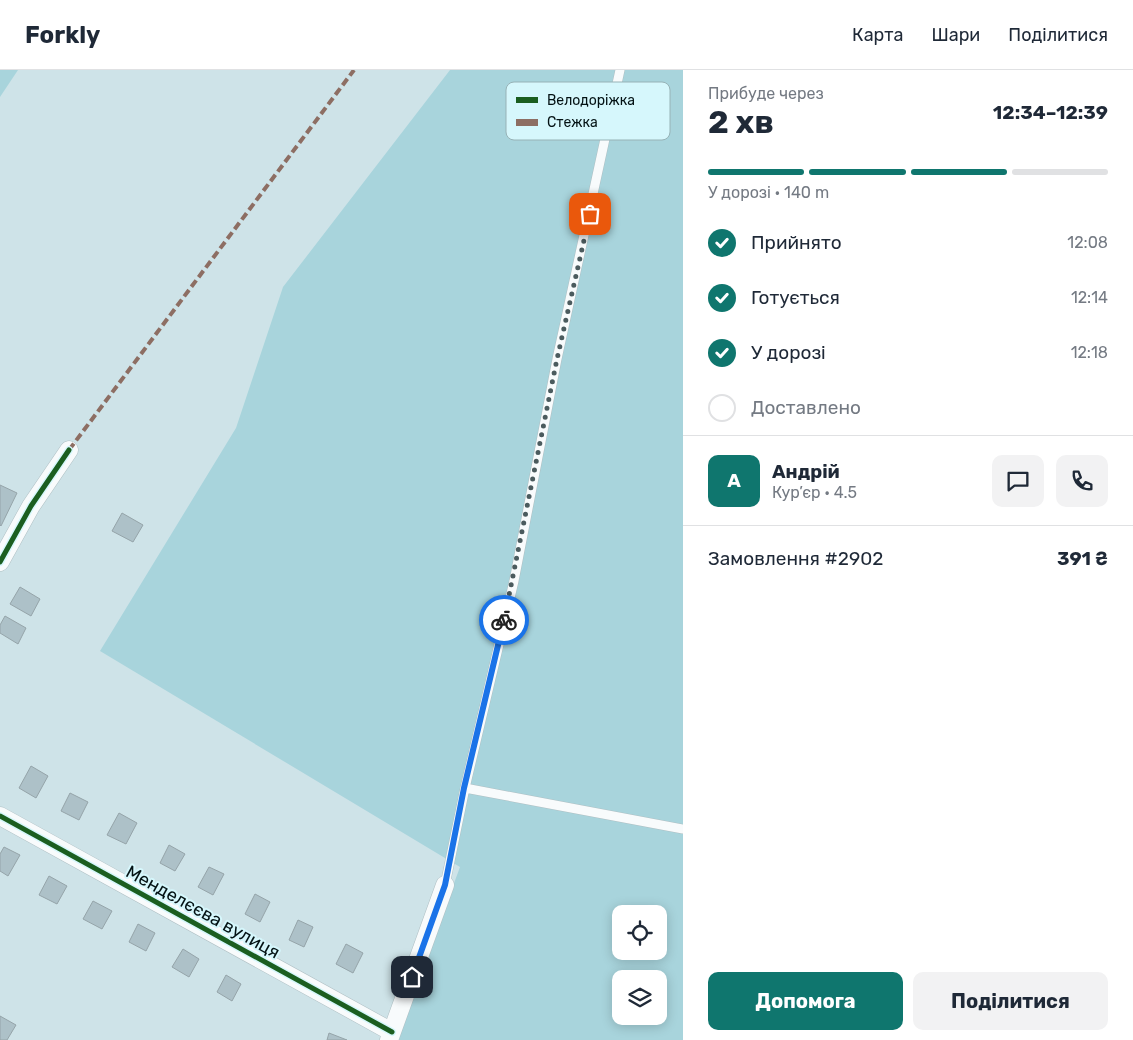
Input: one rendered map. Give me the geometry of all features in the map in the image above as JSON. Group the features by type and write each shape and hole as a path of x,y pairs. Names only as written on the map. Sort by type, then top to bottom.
{"street":[{"path":"0,562 31,506 69,450"},
{"name":"Менделєєва вулиця","path":"0,816 391,1036"},
{"path":"391,1036 445,885"}],"lane":[{"path":"445,885 464,788 514,581 557,359 606,140"},
{"path":"464,788 683,829"}],"shaded area":[{"path":"0,70 18,70 0,97"},
{"path":"450,70 683,70 683,1040 396,1040 460,867 100,651 236,428 283,287"}],"building":[{"path":"0,485 17,493 1,526 0,525"},
{"path":"122,513 143,525 133,542 112,531"},
{"path":"20,587 40,599 31,616 10,604"},
{"path":"5,616 26,628 18,644 0,633 0,625"},
{"path":"31,766 48,776 36,798 19,788"},
{"path":"70,793 88,802 79,820 61,811"},
{"path":"119,813 137,823 126,844 107,835"},
{"path":"169,845 185,854 175,871 160,863"},
{"path":"4,847 20,855 8,876 0,871 0,854"},
{"path":"209,867 224,874 213,895 198,887"},
{"path":"49,876 67,886 57,904 39,895"},
{"path":"255,894 270,902 260,922 245,914"},
{"path":"93,901 112,911 102,929 83,919"},
{"path":"298,920 313,927 304,947 289,940"},
{"path":"138,924 155,933 146,951 129,942"},
{"path":"346,944 363,953 353,973 336,964"},
{"path":"183,949 199,959 189,977 172,967"},
{"path":"226,975 241,984 232,1001 217,992"},
{"path":"0,1016 16,1025 7,1040 0,1040"},
{"path":"329,1033 347,1040 327,1040"}],"marked path":[{"path":"69,450 354,70"}],"cycle path":[{"path":"0,562 31,506 69,450"},
{"path":"0,816 392,1032"}],"way so far":[{"path":"504,620 514,581 557,359 590,214"}],"route":[{"path":"412,977 445,885 464,788 504,620"}]}
